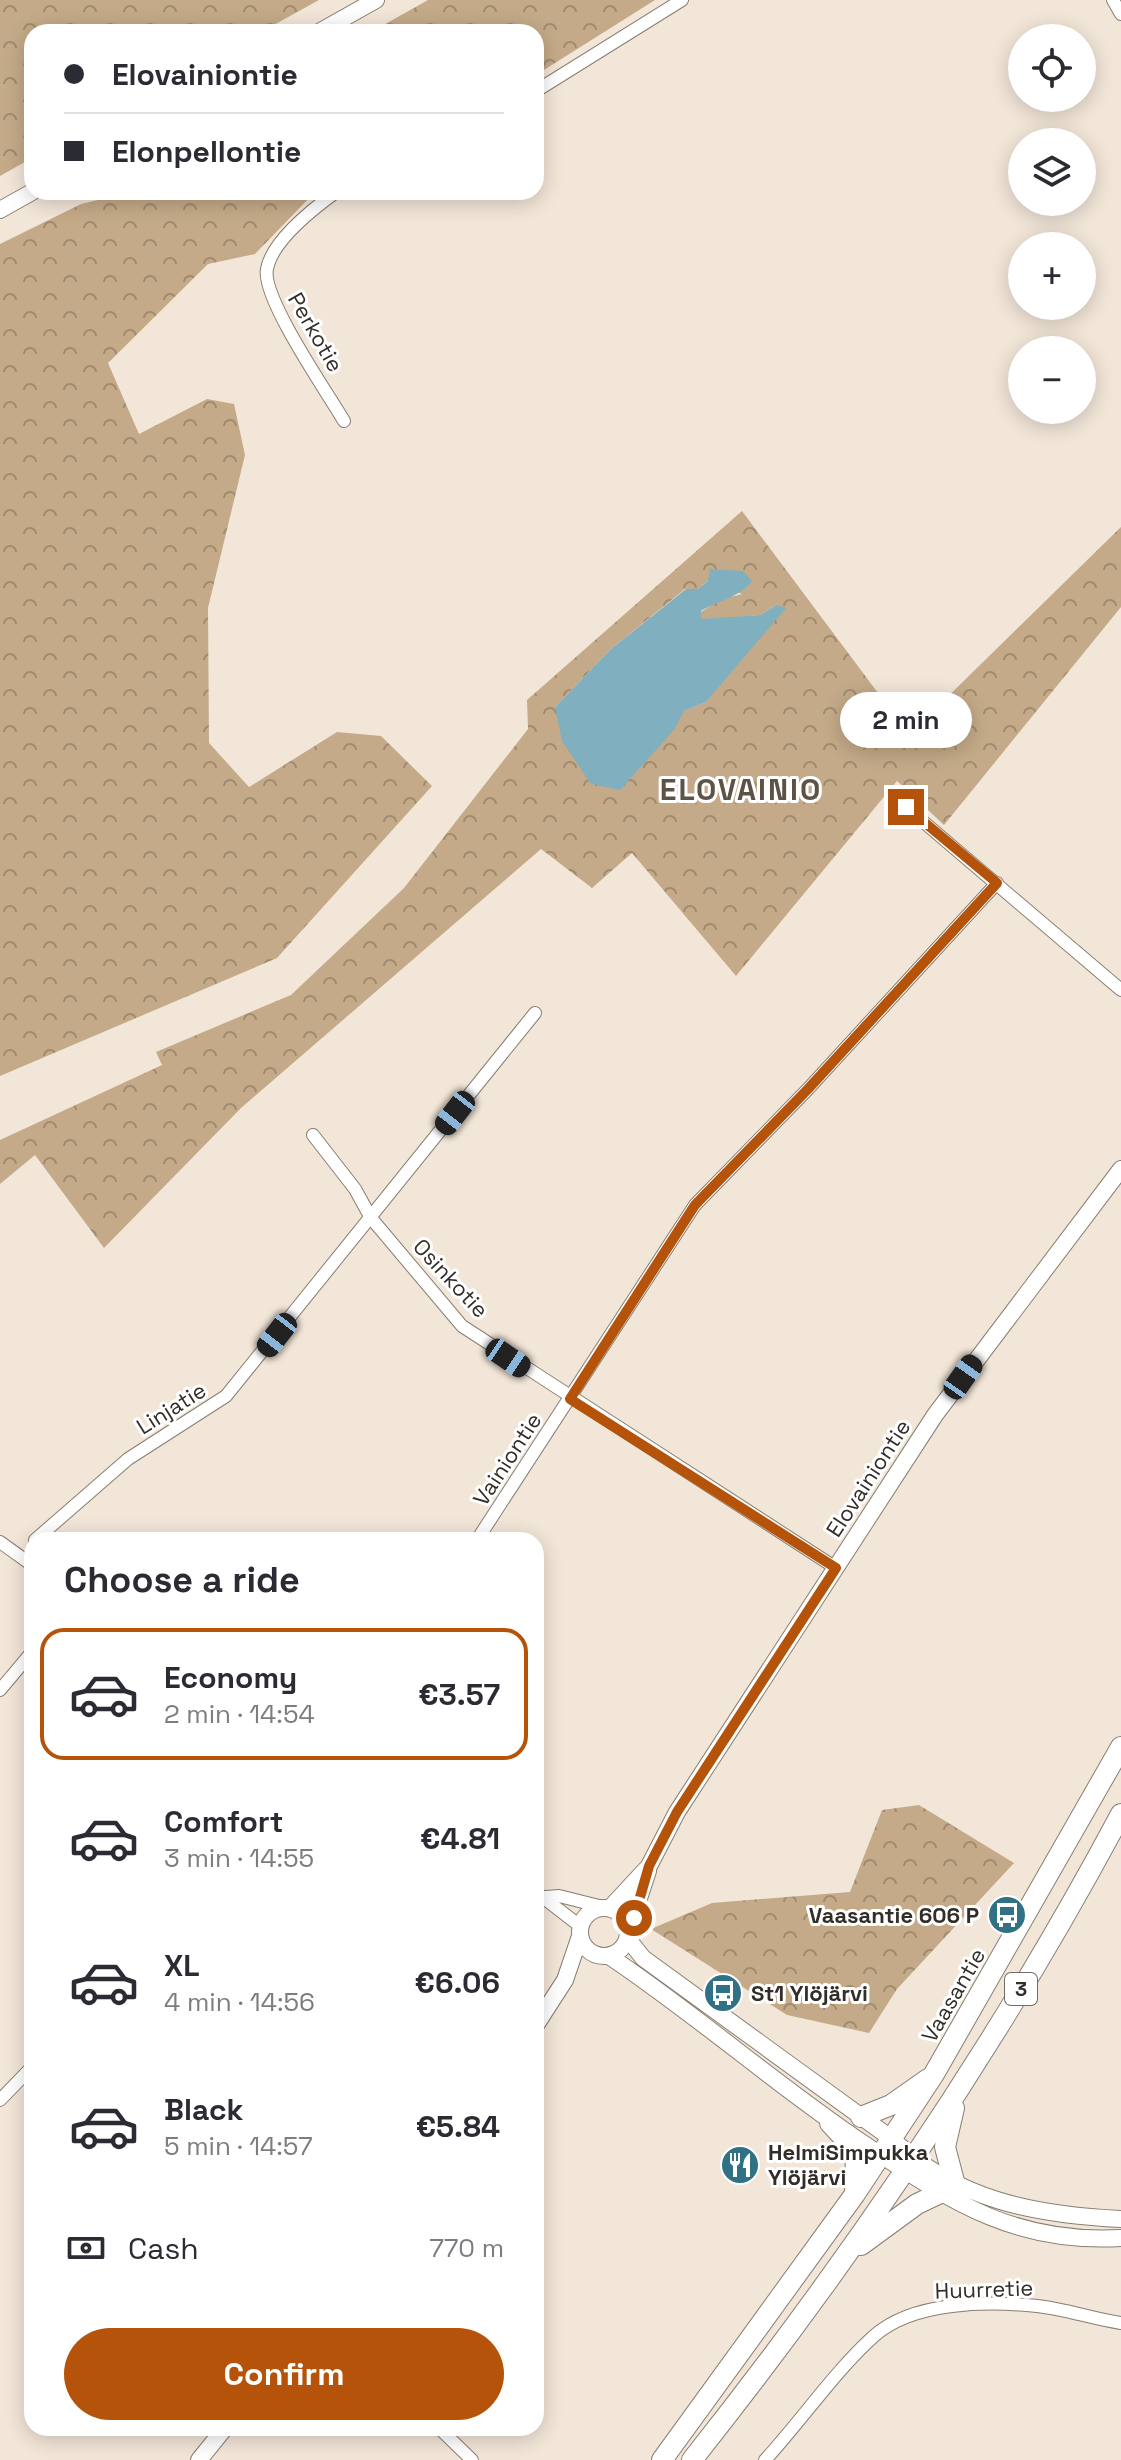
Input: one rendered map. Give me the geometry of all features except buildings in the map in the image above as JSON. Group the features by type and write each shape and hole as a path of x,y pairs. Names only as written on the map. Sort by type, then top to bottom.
{"highway":[{"name":"Vaasantie","path":"662,2460 855,2194 934,2074 1121,1747"},
{"name":"3","path":"692,2460 848,2255 961,2089 1121,1814"},
{"path":"861,2117 891,2105 934,2074"},
{"path":"848,2255 892,2220 946,2190 947,2128 961,2089"},
{"path":"830,2123 856,2151 855,2194"}],"main road":[{"path":"333,24 376,0"},
{"path":"0,210 24,196"},
{"name":"Elovainiontie","path":"628,1934 649,1866 677,1812 935,1415 1121,1169"},
{"name":"Elovainiontie","path":"606,1907 649,1866"},
{"path":"544,2013 565,1980 587,1914 606,1907 621,1914 628,1934 643,1958 861,2117 886,2147 946,2190 1016,2226 1066,2236 1121,2238"},
{"path":"580,1931 587,1949 603,1956 830,2123 886,2147"},
{"path":"565,1980 603,1956 621,1950 628,1934"},
{"path":"946,2190 1052,2214 1121,2219"},
{"path":"199,2460 218,2436"}],"street":[{"path":"544,86 682,0"},
{"path":"1113,0 1121,14"},
{"name":"Perkotie","path":"325,200 309,212 273,254 266,270 276,307 344,421"},
{"path":"906,807 1121,990"},
{"name":"Vainiontie","path":"482,1532 695,1205 808,1089 997,883"},
{"name":"Linjatie","path":"45,1532 128,1459 226,1396 535,1013"},
{"name":"Osinkotie","path":"313,1135 355,1189 371,1218 462,1326 570,1399 836,1568"},
{"path":"0,1542 24,1559"},
{"name":"Linjatie","path":"20,1556 24,1552"},
{"path":"0,1690 24,1662"},
{"path":"544,1894 606,1907"},
{"path":"544,1897 580,1931"},
{"path":"0,2100 24,2075"},
{"name":"Huurretie","path":"765,2460 780,2454 873,2336 903,2318 950,2308 1009,2305 1037,2306 1121,2323"},
{"path":"447,2436 472,2460"}],"green space":[{"path":"0,0 319,0 276,24 24,24 24,162 0,176"},
{"path":"428,0 655,0 544,70 544,24 385,24"},
{"path":"98,200 307,200 255,254 208,264 108,363 139,434 207,399 234,404 245,455 208,608 209,743 249,787 337,732 381,736 432,786 277,958 0,1076 0,244 81,204"},
{"path":"742,511 887,705 908,724 929,715 1121,527 1121,607 944,825 897,781 736,976 632,853 592,888 541,849 241,1108 104,1248 35,1155 0,1184 0,1140 162,1065 156,1052 291,995 404,888 528,729 527,700","holes":["709,580 742,594 719,600 701,612 701,620 760,615 777,605 706,702 684,711 555,707 611,649 685,589 698,589"]},
{"path":"919,1805 1014,1863 897,1989 869,2033 787,2015 651,1929 712,1903 850,1892 882,1810"}],"water":[{"path":"710,569 743,571 752,581 735,595 701,611 701,619 760,615 777,605 786,608 706,702 684,711 674,730 620,790 591,784 562,741 555,707 611,649 686,589 698,589 708,581"}],"place":[{"name":"Vaasantie 606 P","path":"1007,1915"},
{"name":"St1 Ylöjärvi","path":"723,1993"},
{"name":"HelmiSimpukka Ylöjärvi","path":"740,2165"}],"district":[{"name":"ELOVAINIO","path":"741,790"}],"route":[{"path":"634,1918 649,1866 677,1812 836,1568 570,1399 695,1205 808,1089 997,883 906,807"}]}
